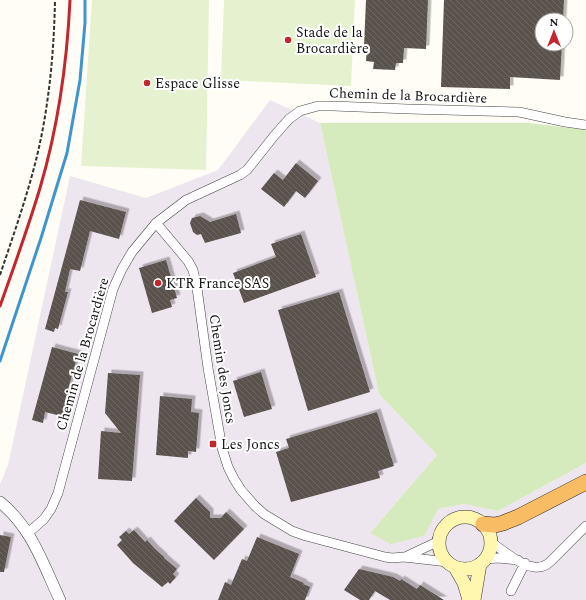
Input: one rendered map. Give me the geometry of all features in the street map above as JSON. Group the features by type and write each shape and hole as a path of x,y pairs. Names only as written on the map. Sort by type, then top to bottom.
{"highway":[{"path":"483,524 504,523 586,482"}],"main road":[{"path":"452,564 463,568 472,568 482,562 488,554 491,542 490,535 483,524 468,517 452,521 446,526 440,541 440,549 443,556 452,564 464,583 469,600"},
{"path":"474,600 482,562"}],"street":[{"name":"Chemin de la Brocardière","path":"28,533 44,519 51,509 58,493 113,289 133,250 156,223 186,200 240,175 247,170 289,119 300,111 318,106 333,106 520,112 565,122 586,124"},
{"name":"Chemin des Joncs","path":"156,223 188,261 193,270 222,448 228,468 241,490 264,514 292,531 306,536 385,557 404,557 452,564"},
{"path":"0,502 15,515 28,533 42,558 60,600"},
{"path":"491,542 521,562 536,568 546,565 586,526"},
{"name":"Chemin des Joncs","path":"404,557 440,541"},
{"path":"482,562 498,558 521,562"},
{"path":"511,591 521,562"}],"path":[{"path":"0,275 28,189 37,155 47,105 56,0"}],"shaded area":[{"path":"270,100 320,123 379,394 437,455 370,533 438,509 464,504 498,511 586,463 586,600 0,600 0,484 8,465 70,176 146,198 218,170"}],"green space":[{"name":"Espace Glisse","path":"92,0 209,0 206,170 81,166"},
{"name":"Stade de la Brocardière","path":"224,0 355,0 351,86 221,80"},
{"path":"320,123 529,123 586,130 586,463 498,511 464,504 438,509 424,536 391,544 370,533 437,455 379,394"}],"building":[{"path":"366,0 428,0 426,49 404,48 403,63 396,63 395,70 373,69 374,62 366,61 367,47 364,46"},
{"path":"444,0 564,0 563,12 534,12 534,52 562,52 560,80 510,77 510,89 441,87"},
{"path":"296,163 318,181 305,198 296,191 284,207 261,189 274,173 283,180"},
{"path":"80,200 126,212 119,239 90,231 80,271 70,269 65,292 68,292 58,329 55,328 54,332 45,329"},
{"path":"236,214 241,233 205,243 201,234 197,235 193,232 190,223 192,218 200,216 210,222"},
{"path":"301,234 316,277 244,303 233,273 276,257 271,244"},
{"name":"KTR France SAS","path":"166,260 177,298 170,300 172,307 152,313 139,268"},
{"path":"339,292 370,392 308,411 278,310"},
{"path":"52,347 78,354 65,400 67,405 66,411 61,416 45,412 43,423 32,420"},
{"path":"261,372 272,409 244,417 233,381"},
{"path":"108,373 140,375 132,481 98,479 101,431 121,433 105,413"},
{"path":"160,396 192,399 191,412 199,413 196,452 188,451 188,458 156,455"},
{"path":"377,412 394,466 378,471 380,478 291,502 276,452 289,448 286,439"},
{"path":"196,498 210,512 210,518 221,518 226,512 244,529 214,560 174,521"},
{"path":"134,530 145,542 147,540 177,569 173,574 176,577 170,584 168,582 162,587 133,563 117,545 122,540 119,537 126,531 129,534"},
{"path":"0,535 11,537 4,572 0,572"},
{"path":"257,537 299,554 290,577 310,587 305,600 218,600 225,582 231,585 242,559 247,561"},
{"path":"359,569 393,577 400,581 401,579 417,589 420,585 444,600 390,600 375,591 369,600 360,600 344,590"}],"waterway":[{"path":"0,361 41,238 67,153 80,80 85,23 85,0"}],"railway":[{"path":"0,306 35,203 52,142 64,72 70,0"}],"place":[{"name":"Stade de la Brocardière","path":"288,40"},
{"name":"Espace Glisse","path":"147,83"},
{"name":"KTR France SAS","path":"158,283"},
{"name":"Les Joncs","path":"213,444"}]}
